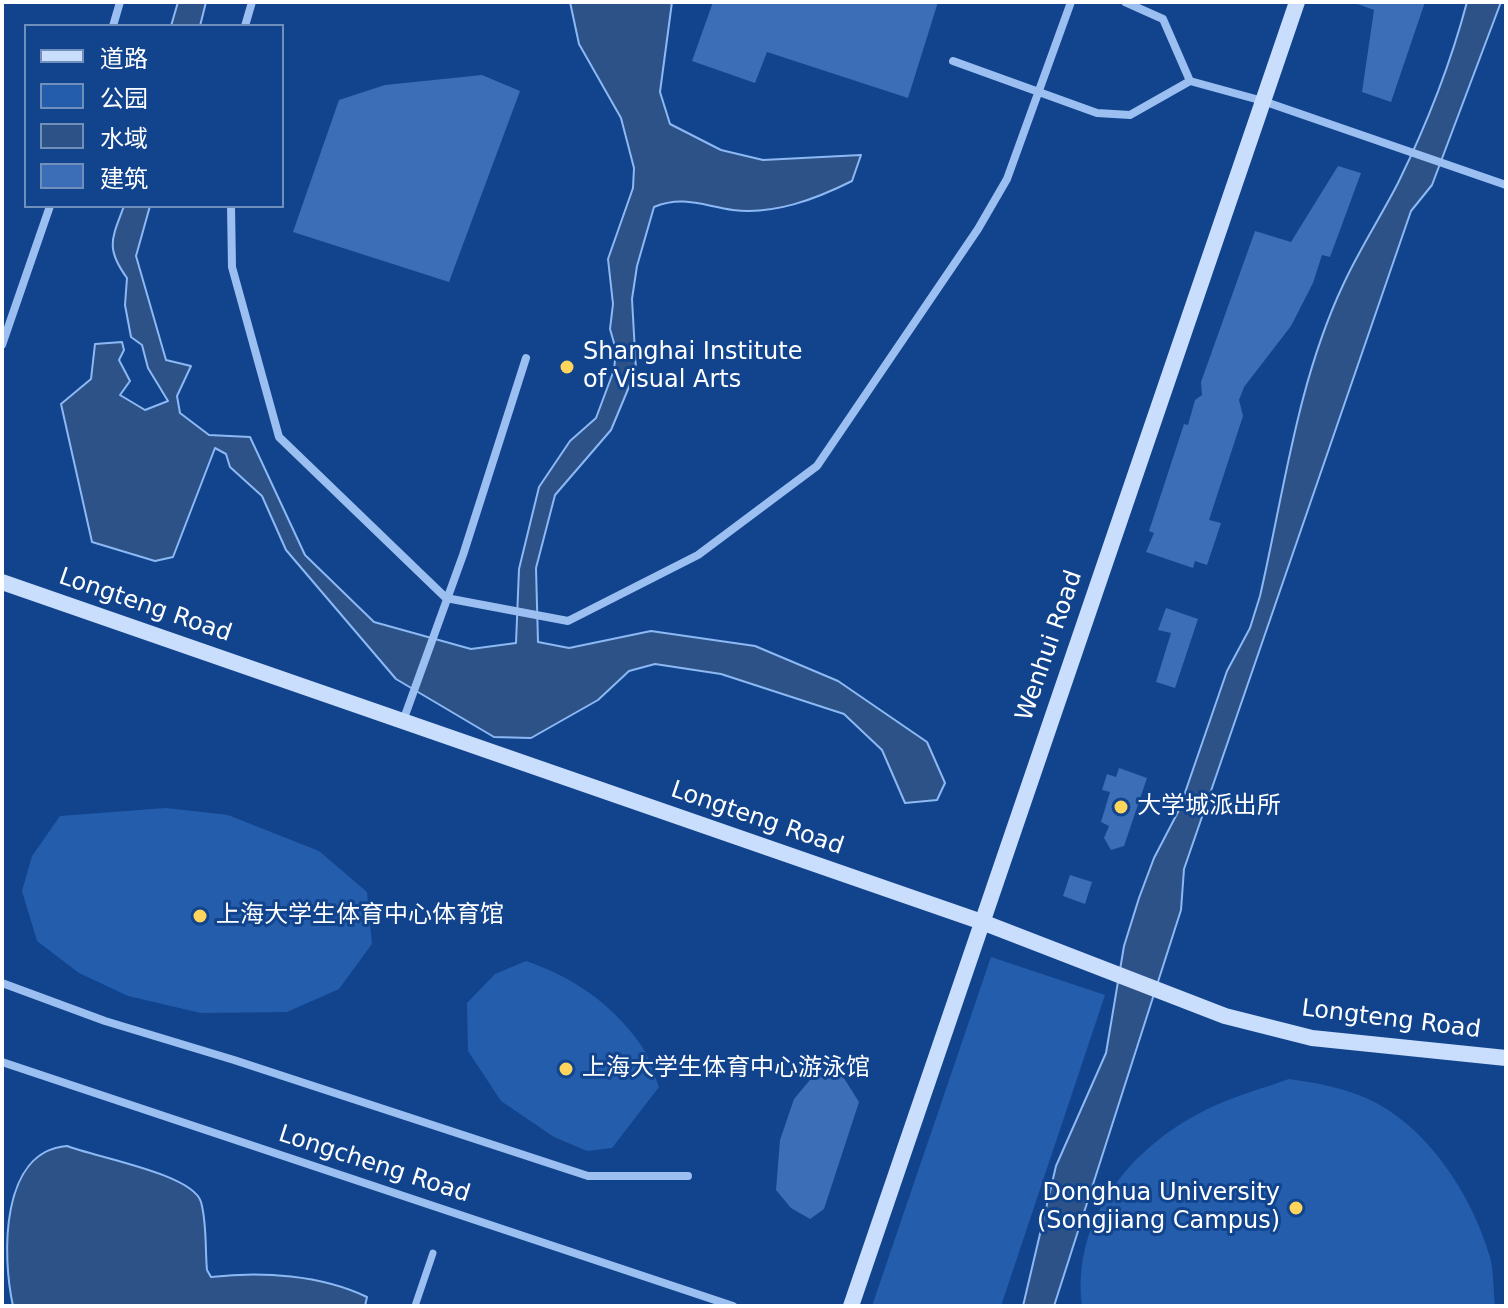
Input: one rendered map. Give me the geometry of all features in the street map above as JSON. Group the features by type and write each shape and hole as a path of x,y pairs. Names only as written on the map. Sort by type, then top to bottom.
{"main road":[{"name":"Wenhui Road","path":"851,1306 1297,2"},
{"name":"Longteng Road","path":"2,582 982,922 1225,1016 1312,1038 1506,1058"}],"street":[{"path":"114,24 120,2"},
{"path":"246,24 252,2"},
{"path":"231,208 232,267 279,437 446,598 568,621 698,555 817,466 978,229 1007,179 1071,2"},
{"path":"1125,2 1163,19 1190,81"},
{"path":"953,61 1097,113 1130,115 1190,81 1263,101 1506,185"},
{"path":"2,345 49,208"},
{"path":"403,721 526,358"},
{"path":"2,983 186,1048 234,1060 588,1176 688,1176"},
{"name":"Longcheng Road","path":"2,1062 733,1306"},
{"path":"415,1306 433,1253"}],"green space":[{"name":"上海大学生体育中心体育馆","path":"166,808 228,815 319,851 367,892 372,944 339,989 287,1012 201,1013 128,996 79,973 37,941 22,891 32,856 60,816"},
{"path":"991,957 1105,995 1001,1306 872,1306"},
{"name":"上海大学生体育中心游泳馆","path":"526,961 558,974 588,992 615,1014 642,1046 659,1087 612,1148 587,1151 554,1137 501,1101 468,1051 467,1003 495,974"},
{"name":"Donghua University (Songjiang Campus)","path":"1289,1079 1338,1088 1366,1098 1388,1110 1427,1144 1459,1187 1482,1233 1491,1263 1495,1306 1082,1306 1081,1273 1087,1242 1098,1213 1114,1186 1135,1161 1185,1121 1223,1102"}],"water":[{"path":"178,2 206,2 200,24 172,24"},
{"path":"570,2 672,2 660,92 670,124 721,150 763,160 861,155 852,181 824,194 779,208 733,210 694,202 674,202 654,207 637,266 632,299 636,370 611,430 555,495 536,568 538,642 569,648 651,631 755,646 838,681 927,742 945,783 937,800 905,803 882,750 844,714 721,674 655,664 629,671 598,700 531,738 494,737 396,679 286,550 262,496 230,467 226,454 215,448 173,557 155,561 92,542 61,404 91,379 95,344 122,342 124,350 119,360 130,381 120,395 145,410 168,401 148,368 142,345 131,337 125,305 127,278 113,250 114,235 123,208 149,208 136,256 166,360 191,366 177,396 180,413 209,435 250,437 305,555 374,622 471,649 516,643 519,569 539,487 570,441 596,418 614,370 616,350 610,329 613,304 608,259 633,188 634,168 621,118 579,44"},
{"path":"1467,2 1501,2 1432,185 1411,211 1184,869 1181,910 1054,1306 1023,1306 1056,1166 1106,1053 1124,946 1139,898 1154,858 1179,810 1227,671 1250,628 1260,596 1293,438 1314,360 1343,285 1398,183 1428,117"},
{"path":"67,1146 162,1175 194,1192 203,1210 207,1270 211,1277 250,1274 311,1279 367,1297 365,1306 13,1306 7,1261 8,1235 18,1186 29,1166 45,1152"}],"building":[{"path":"713,2 938,2 908,98 767,52 755,83 692,61"},
{"path":"1352,2 1425,2 1391,102 1362,92 1374,10"},
{"path":"482,75 520,91 449,282 293,232 339,100 385,85"},
{"path":"1338,166 1361,173 1330,257 1322,255 1313,283 1291,326 1244,387 1239,400 1243,416 1209,520 1221,523 1207,565 1195,561 1193,568 1146,552 1154,533 1149,531 1184,424 1188,425 1195,400 1202,395 1201,382 1255,231 1291,242"},
{"path":"1166,608 1198,619 1175,688 1156,682 1171,633 1158,630"},
{"name":"大学城派出所","path":"1119,768 1147,778 1124,846 1111,850 1104,838 1109,826 1101,822 1110,792 1102,790 1107,774 1116,777"},
{"path":"1070,875 1092,882 1085,904 1063,896"},
{"path":"830,1056 859,1102 824,1209 810,1219 791,1208 776,1190 780,1140 794,1099"}],"place":[{"name":"Shanghai Institute of Visual Arts","path":"567,367"},
{"name":"大学城派出所","path":"1121,807"},
{"name":"上海大学生体育中心体育馆","path":"200,916"},
{"name":"上海大学生体育中心游泳馆","path":"566,1069"},
{"name":"Donghua University (Songjiang Campus)","path":"1296,1208"}]}
